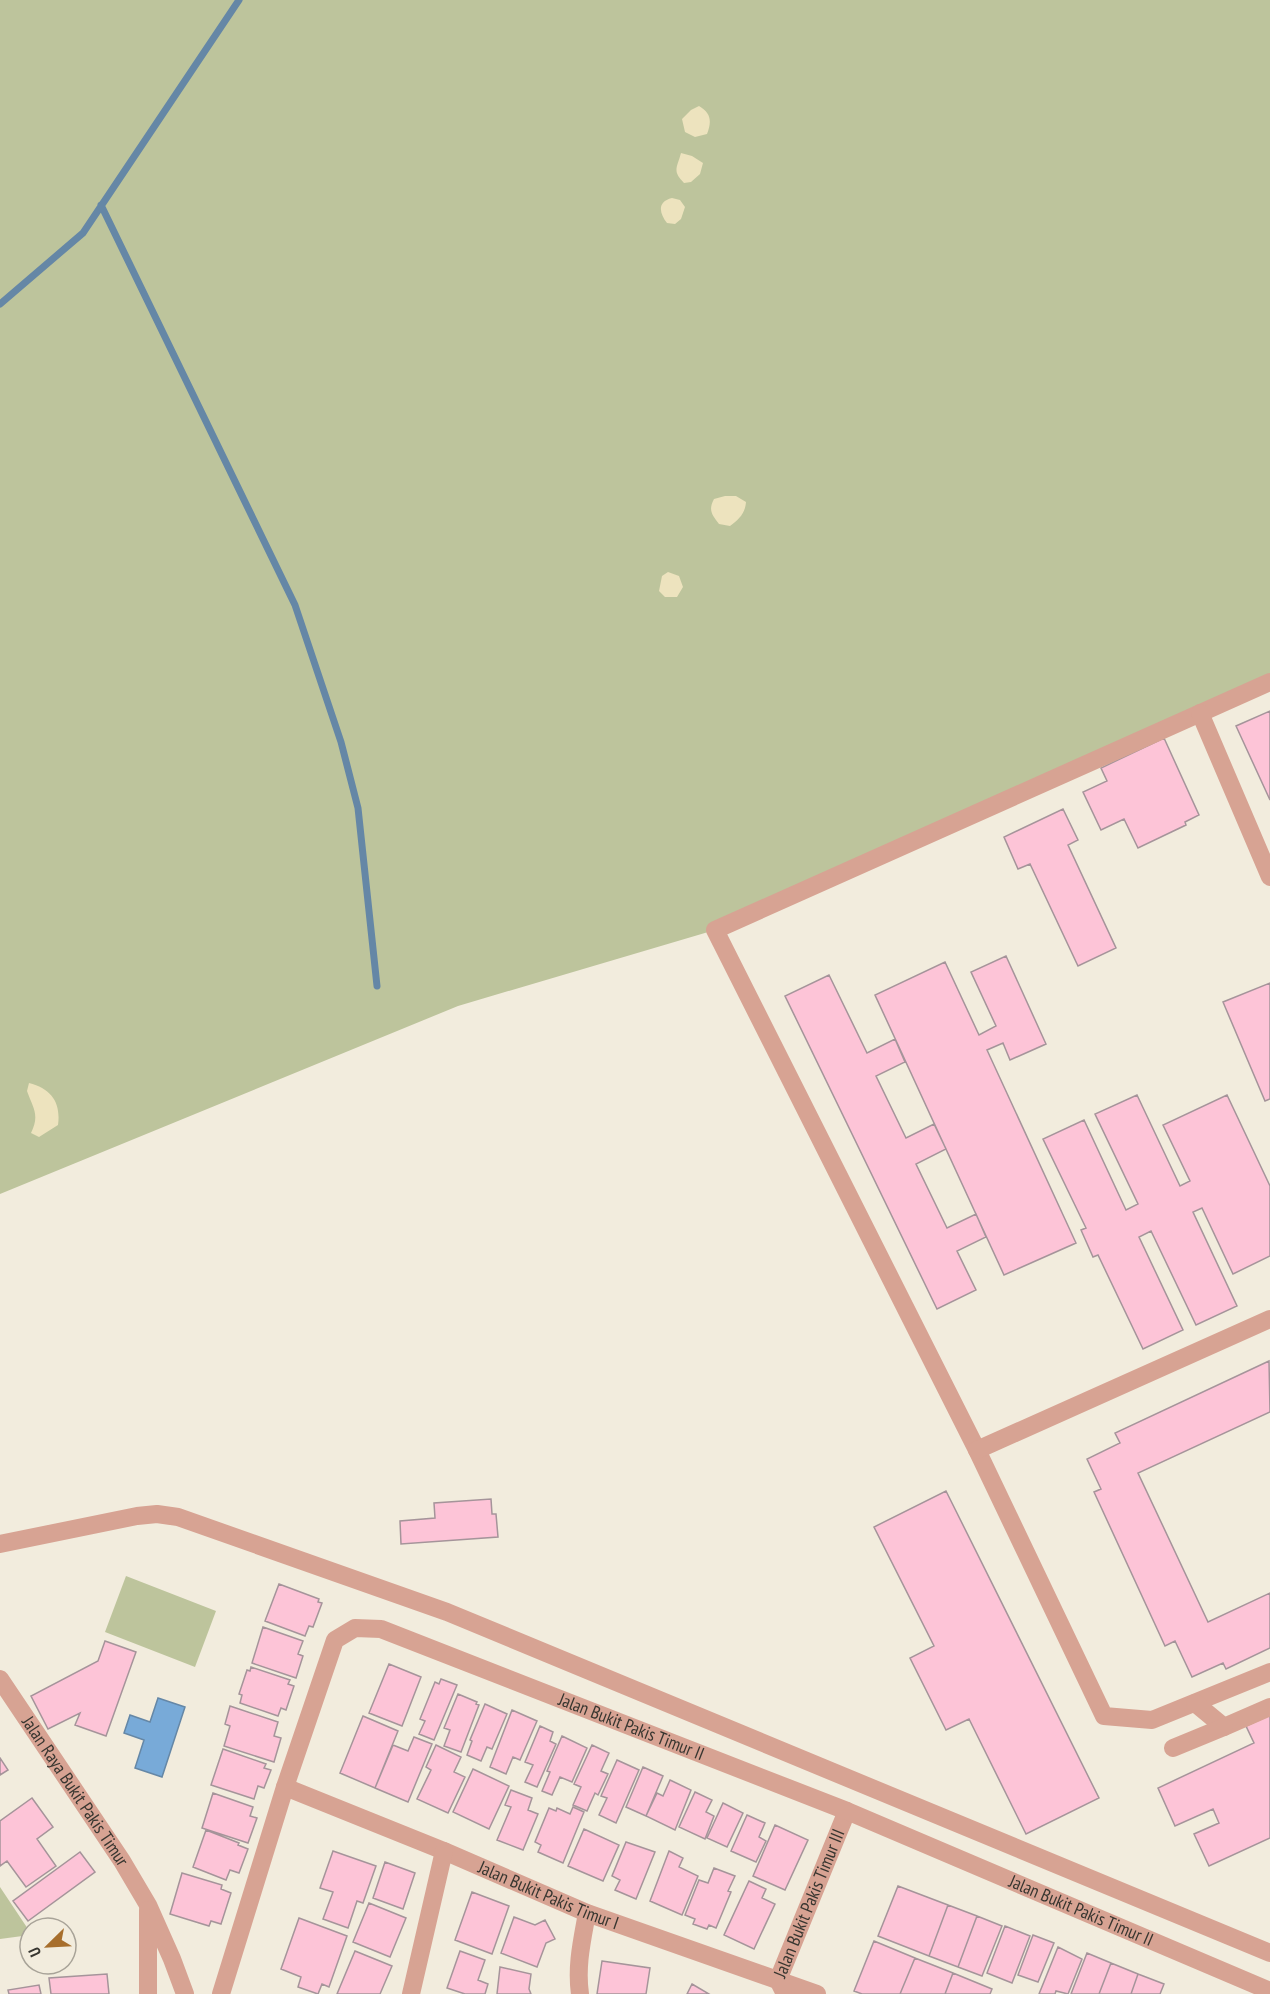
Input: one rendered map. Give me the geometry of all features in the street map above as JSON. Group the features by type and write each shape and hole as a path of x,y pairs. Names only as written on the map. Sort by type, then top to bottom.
{"street":[{"path":"1270,682 715,930 977,1450 1104,1716 1152,1720 1270,1672"},
{"path":"1200,713 1264,845 1270,877"},
{"path":"977,1450 1270,1318"},
{"path":"0,1544 137,1516 157,1514 178,1517 447,1612 1270,1953"},
{"name":"Jalan Bukit Pakis Timur II","path":"221,1994 285,1787 335,1640 355,1628 381,1629 847,1811 1270,1991"},
{"name":"Jalan Raya Bukit Pakis Timur","path":"0,1679 122,1861 148,1905 185,1994"},
{"path":"1195,1703 1224,1727"},
{"path":"1173,1748 1270,1707"},
{"name":"Jalan Bukit Pakis Timur I","path":"285,1787 444,1851 587,1914 782,1987 817,1994"},
{"name":"Jalan Bukit Pakis Timur III","path":"782,1987 847,1811"},
{"path":"411,1994 444,1851"},
{"path":"147,1994 148,1905"},
{"path":"580,1994 579,1955 587,1914"}],"green space":[{"path":"0,0 1270,0 1270,682 715,930 458,1006 0,1194"},
{"path":"126,1576 216,1611 195,1667 105,1632"},
{"path":"0,1887 19,1916 18,1937 0,1939"}],"sand":[{"path":"699,106 708,115 710,125 707,134 695,137 685,132 682,119"},
{"path":"681,153 692,156 703,163 700,174 691,182 684,183 677,172"},
{"path":"672,198 680,200 685,207 681,219 675,224 667,223 661,209 663,202"},
{"path":"736,496 746,502 741,516 730,526 719,524 711,509 714,499"},
{"path":"668,572 679,576 683,587 677,597 665,597 659,591 662,576"},
{"path":"29,1083 49,1093 58,1110 58,1125 39,1137 31,1133 35,1116 27,1091"}],"water":[{"path":"158,1698 185,1707 162,1777 135,1768 144,1740 124,1733 130,1715 150,1722"}],"building":[{"path":"1270,711 1270,800 1236,726"},
{"path":"1164,738 1199,815 1185,822 1186,825 1138,848 1124,819 1101,830 1083,792 1107,781 1101,768"},
{"path":"1063,809 1078,840 1068,845 1116,948 1078,966 1030,864 1018,869 1004,837"},
{"path":"1006,956 1046,1044 1010,1060 1003,1043 987,1050 1076,1243 1004,1275 875,995 945,962 979,1035 996,1026 971,972"},
{"path":"829,975 867,1053 895,1039 905,1062 876,1076 906,1138 934,1124 946,1149 916,1164 947,1228 976,1214 986,1237 957,1251 976,1290 937,1309 785,996"},
{"path":"1270,983 1270,1099 1265,1101 1223,1002"},
{"path":"1137,1095 1180,1186 1190,1181 1163,1125 1227,1095 1270,1186 1270,1256 1233,1274 1202,1208 1193,1212 1237,1306 1196,1325 1151,1231 1139,1237 1183,1330 1143,1349 1098,1255 1093,1257 1081,1230 1086,1228 1043,1139 1084,1120 1126,1210 1138,1204 1095,1114"},
{"path":"1269,1361 1270,1412 1138,1473 1208,1622 1270,1593 1270,1648 1226,1669 1223,1663 1192,1677 1175,1641 1165,1646 1094,1492 1101,1489 1087,1459 1120,1443 1115,1433"},
{"path":"946,1491 1099,1798 1026,1834 969,1719 946,1730 910,1658 934,1646 874,1527"},
{"path":"491,1499 492,1514 496,1514 498,1537 401,1544 400,1521 435,1518 434,1503"},
{"path":"279,1584 319,1599 318,1602 322,1603 313,1627 309,1626 305,1636 265,1621"},
{"path":"263,1627 303,1641 298,1654 303,1656 296,1678 252,1663"},
{"path":"105,1641 136,1652 106,1736 75,1725 80,1713 48,1729 31,1696 98,1661"},
{"path":"389,1664 421,1677 402,1726 369,1713"},
{"path":"251,1667 290,1680 288,1684 294,1686 286,1710 281,1708 278,1716 240,1703 242,1695 239,1694 247,1670 250,1671"},
{"path":"441,1679 457,1685 434,1740 419,1734 425,1721 420,1719 435,1682 439,1684"},
{"path":"458,1694 479,1705 461,1752 444,1746 450,1730 444,1728"},
{"path":"485,1704 507,1714 492,1749 487,1747 481,1761 467,1755 472,1741 470,1740"},
{"path":"230,1706 278,1722 274,1736 281,1738 274,1762 224,1746 230,1726 225,1724"},
{"path":"512,1710 537,1721 520,1760 513,1757 506,1774 490,1767"},
{"path":"1270,1715 1270,1838 1209,1866 1194,1834 1219,1823 1213,1809 1175,1826 1158,1788 1254,1743 1246,1726"},
{"path":"363,1716 398,1731 375,1788 340,1773"},
{"path":"540,1726 553,1732 550,1741 556,1744 537,1787 525,1782 533,1765 525,1762"},
{"path":"562,1736 587,1748 572,1782 560,1777 552,1795 542,1791 550,1772 547,1771"},
{"path":"414,1737 432,1744 408,1802 375,1788 393,1745 408,1751"},
{"path":"436,1745 461,1757 454,1772 465,1777 448,1813 417,1799 431,1770 426,1767"},
{"path":"592,1745 609,1753 601,1771 608,1774 598,1795 595,1793 587,1811 573,1805 581,1787 574,1784"},
{"path":"223,1749 266,1764 264,1768 271,1770 264,1788 258,1786 254,1799 211,1785"},
{"path":"0,1758 8,1770 0,1775"},
{"path":"617,1760 639,1770 616,1823 599,1815 607,1798 601,1796"},
{"path":"643,1767 663,1776 646,1816 626,1807"},
{"path":"473,1769 509,1786 489,1829 453,1812"},
{"path":"670,1780 691,1790 675,1830 646,1816 657,1793 663,1796"},
{"path":"511,1790 532,1798 528,1810 538,1814 523,1850 497,1840 511,1807 505,1805"},
{"path":"695,1792 712,1800 706,1812 714,1816 705,1839 679,1827"},
{"path":"213,1793 253,1807 250,1816 257,1818 248,1843 202,1828"},
{"path":"32,1798 53,1827 37,1839 56,1866 26,1887 7,1861 0,1866 0,1821"},
{"path":"723,1803 743,1813 727,1847 707,1838"},
{"path":"573,1807 584,1812 563,1863 538,1852 541,1845 535,1842 549,1808 556,1811 557,1808 570,1814"},
{"path":"747,1815 765,1823 759,1837 766,1841 756,1862 731,1851"},
{"path":"775,1825 808,1840 785,1890 753,1876"},
{"path":"584,1829 619,1845 603,1881 568,1866"},
{"path":"206,1830 248,1849 239,1873 230,1870 226,1880 193,1867"},
{"path":"626,1842 655,1852 636,1899 615,1890 620,1880 612,1876"},
{"path":"333,1851 376,1866 363,1903 357,1901 348,1928 323,1919 333,1892 320,1888"},
{"path":"669,1851 683,1858 679,1867 698,1876 682,1915 650,1901"},
{"path":"80,1852 95,1872 35,1916 24,1916 13,1901"},
{"path":"385,1862 415,1873 403,1909 373,1898"},
{"path":"714,1868 735,1876 716,1928 709,1925 707,1929 693,1924 695,1919 685,1915 699,1880 708,1883"},
{"path":"182,1873 222,1885 221,1889 231,1893 221,1924 211,1921 209,1926 170,1914"},
{"path":"749,1881 766,1889 762,1898 775,1904 754,1949 724,1935"},
{"path":"898,1886 948,1905 929,1956 878,1936"},
{"path":"472,1892 509,1906 492,1954 455,1940"},
{"path":"369,1903 406,1918 390,1957 353,1942"},
{"path":"948,1905 977,1916 958,1967 929,1956"},
{"path":"977,1916 1002,1926 982,1976 958,1967"},
{"path":"514,1917 535,1925 545,1920 555,1939 546,1943 537,1967 501,1953"},
{"path":"299,1918 347,1936 329,1987 322,1984 318,1994 298,1987 301,1977 281,1969"},
{"path":"1005,1926 1030,1936 1012,1983 987,1973"},
{"path":"1033,1935 1054,1943 1038,1982 1018,1975"},
{"path":"874,1941 915,1958 900,1994 862,1994 854,1991"},
{"path":"1058,1947 1082,1959 1068,1994 1056,1991 1055,1994 1039,1994"},
{"path":"355,1951 392,1966 380,1994 337,1994"},
{"path":"460,1951 485,1960 478,1980 488,1984 485,1994 465,1994 447,1988"},
{"path":"1087,1953 1111,1963 1099,1994 1071,1994"},
{"path":"915,1958 953,1973 945,1994 900,1994"},
{"path":"602,1961 650,1968 646,1994 597,1994"},
{"path":"1111,1963 1138,1974 1131,1994 1099,1994"},
{"path":"500,1967 531,1974 529,1989 531,1994 497,1994"},
{"path":"953,1973 992,1989 990,1994 945,1994"},
{"path":"107,1974 109,1994 51,1994 49,1978"},
{"path":"1138,1974 1164,1984 1160,1994 1131,1994"},
{"path":"692,1984 709,1994 687,1994"},
{"path":"39,1985 41,1994 9,1994 8,1990"}],"waterway":[{"path":"0,304 83,233 239,0"},
{"path":"101,205 295,605 341,742 358,808 377,986"}]}
